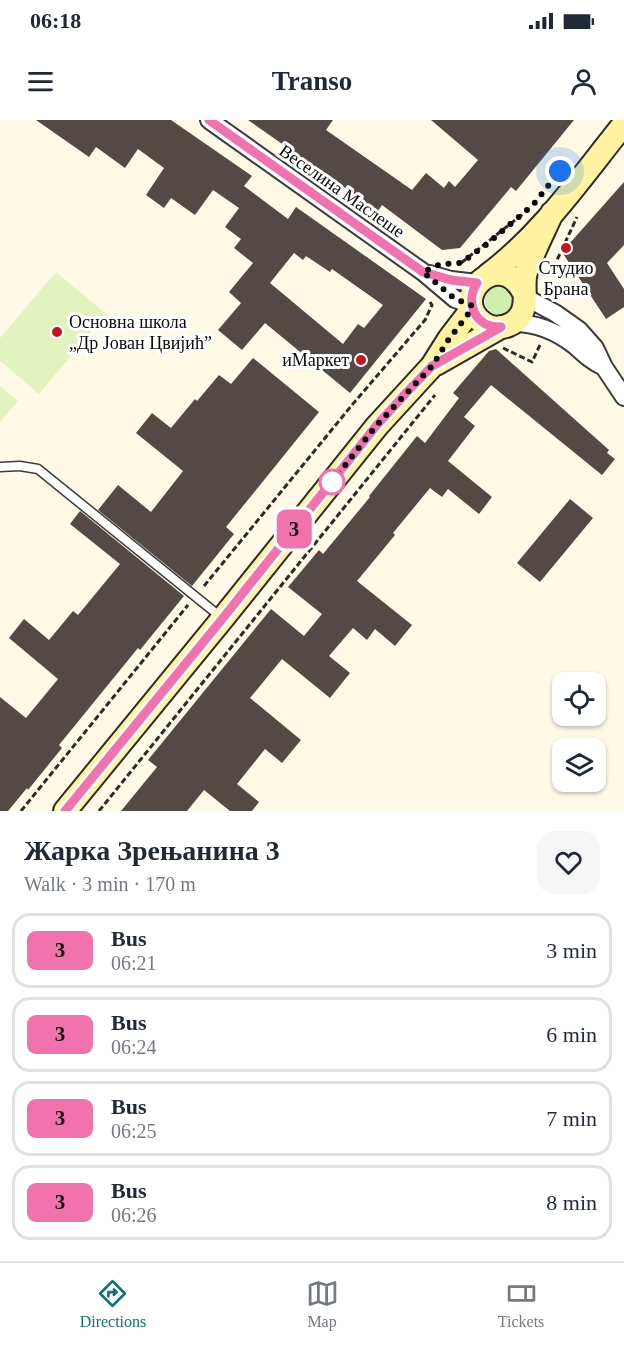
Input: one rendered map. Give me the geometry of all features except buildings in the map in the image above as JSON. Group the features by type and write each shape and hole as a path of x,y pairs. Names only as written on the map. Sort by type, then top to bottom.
{"main road":[{"path":"506,333 486,325 475,316 472,307 473,290 482,279 507,261 552,213 624,124"},
{"path":"432,366 506,333 523,312 525,274 552,213"},
{"path":"482,279 505,274 519,284 524,294"},
{"path":"65,811 376,426 432,366 472,307"}],"street":[{"name":"Веселина Маслеше","path":"209,120 423,272 455,299 472,307"},
{"name":"Веселина Маслеше","path":"423,272 451,280 482,279"},
{"path":"524,294 569,322 588,339 624,397"},
{"path":"506,333 526,323 548,329 566,339 590,361 604,367"}],"lane":[{"path":"0,467 20,466 38,469 223,618"}],"path":[{"path":"21,811 345,414 425,320 432,305 421,283 423,272 441,264 461,263 525,212"},
{"path":"555,313 551,273 578,217"},
{"path":"506,333 532,362 548,329"},
{"path":"99,811 436,394"}],"green space":[{"path":"56,272 106,314 39,394 0,361 0,338"},
{"path":"499,287 509,291 513,301 509,311 499,315 489,311 485,301 489,291"},
{"path":"0,386 18,401 0,422"}],"bus line":[{"name":"3","path":"65,811 376,426 432,366 501,327 486,325 475,316 471,297 477,283 451,280 423,272 209,120"}],"place":[{"name":"Студио Брана","path":"566,248"},
{"name":"Основна школа „Др Јован Цвијић”","path":"57,332"},
{"name":"иМаркет","path":"361,360"}],"route":[{"path":"332,482 376,426 432,366 472,309 471,305 455,299 423,272 441,264 461,263 487,244 533,205 560,171"}]}
